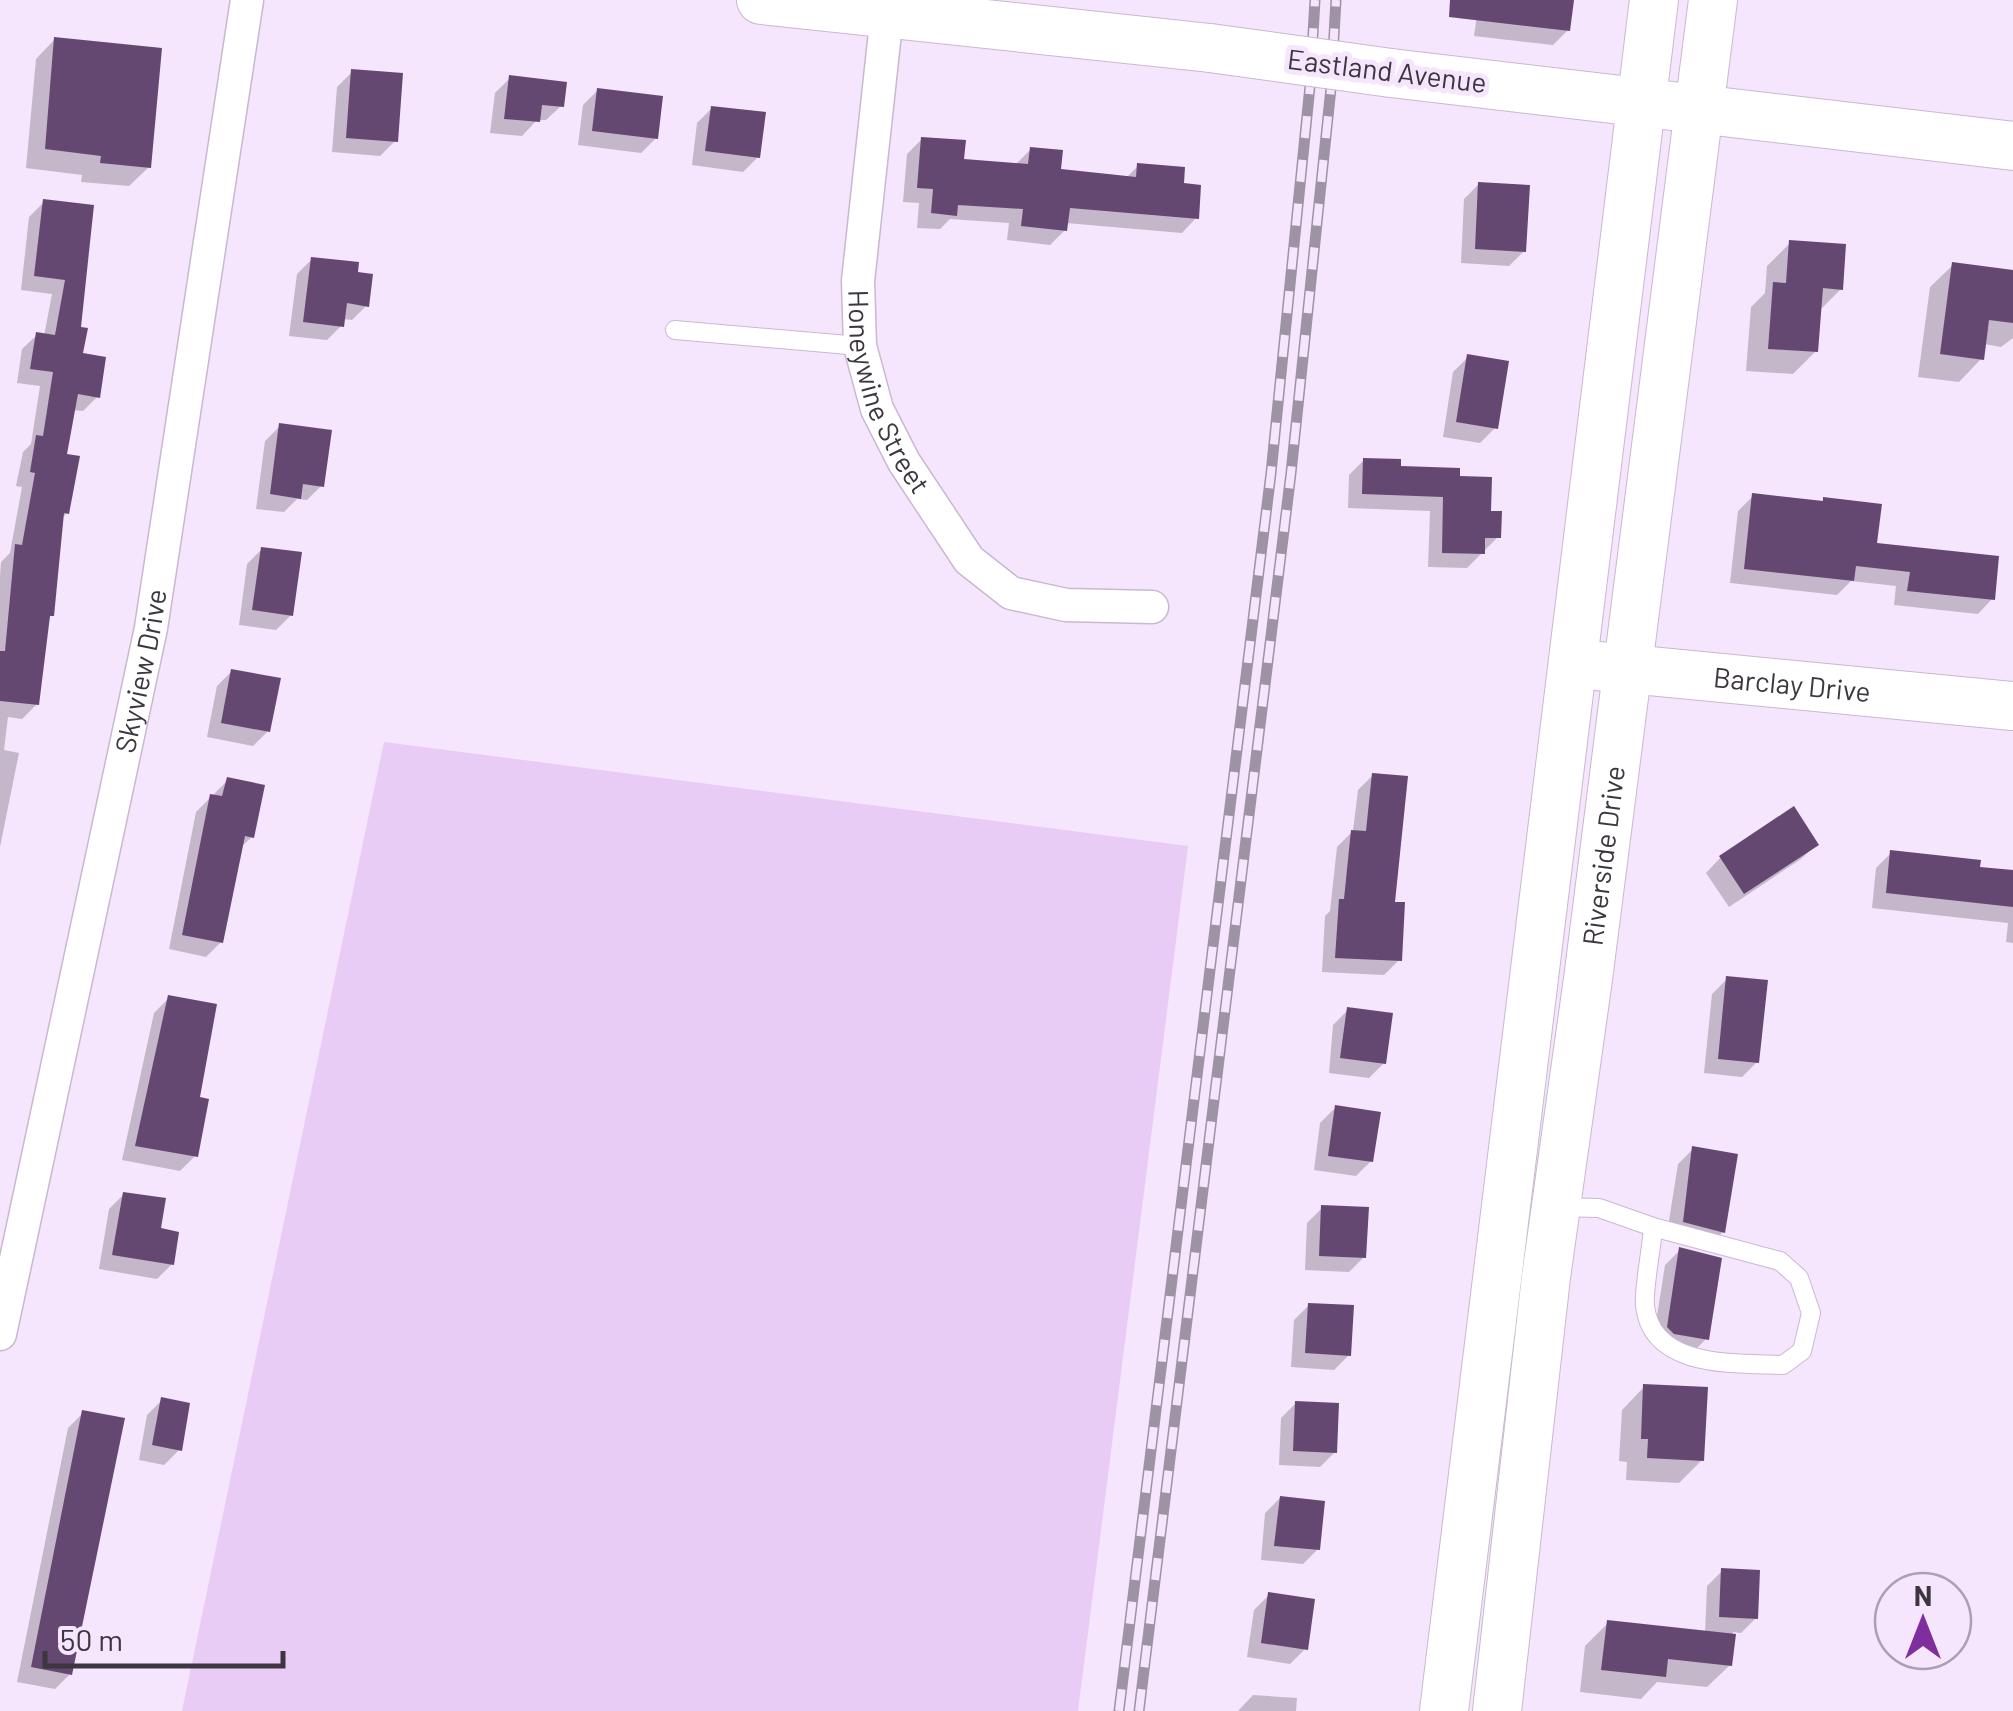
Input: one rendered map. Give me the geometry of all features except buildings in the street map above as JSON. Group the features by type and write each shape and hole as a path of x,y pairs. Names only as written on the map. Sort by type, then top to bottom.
{"street":[{"name":"Skyview Drive","path":"0,1334 151,628 247,0"},
{"name":"Eastland Avenue","path":"760,0 887,14 1021,14 1210,48 1391,73 2013,146"},
{"name":"Riverside Drive","path":"1444,1711 1654,0"},
{"name":"Riverside Drive","path":"1497,1711 1556,1207 1713,0"},
{"name":"Honeywine Street","path":"887,14 858,281 860,346 877,409 912,476 970,560 1011,593 1066,606 1152,607"},
{"name":"Barclay Drive","path":"1570,663 2013,706"}],"lane":[{"path":"675,330 860,346"},
{"path":"1556,1207 1599,1208 1653,1228 1780,1261 1799,1278 1812,1313 1802,1350 1783,1365 1684,1355 1662,1345 1644,1304 1653,1228"}],"shaded area":[{"path":"384,742 1188,846 1078,1711 182,1711"}],"railway":[{"path":"1119,1711 1271,473 1315,0"},
{"path":"1139,1711 1291,473 1331,88 1336,0"}]}
